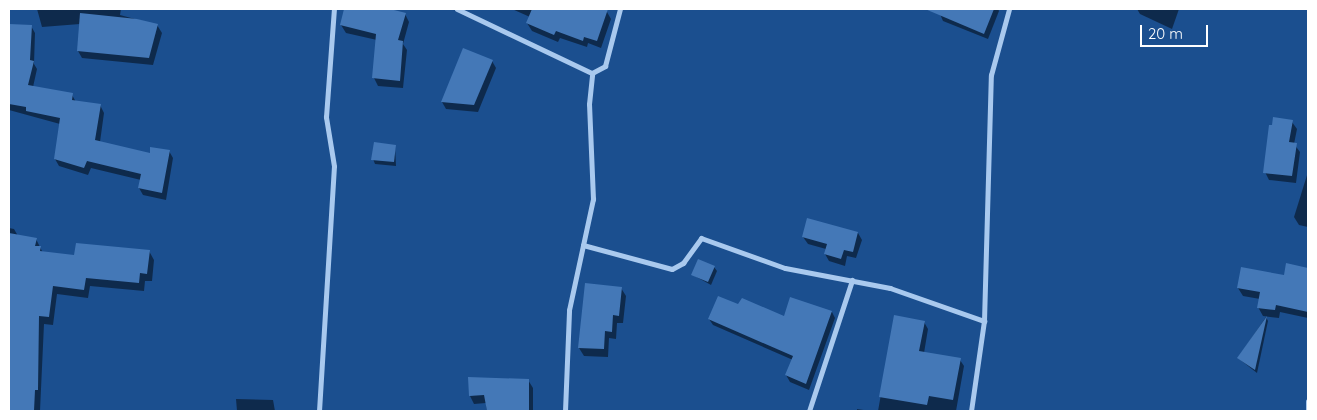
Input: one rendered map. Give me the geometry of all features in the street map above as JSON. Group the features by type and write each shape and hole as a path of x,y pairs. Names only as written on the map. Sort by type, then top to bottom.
{"street":[{"path":"319,411 334,166 326,117 334,9"},
{"path":"457,9 592,73"},
{"path":"592,73 605,66 620,9"},
{"path":"971,411 984,321 991,75 1009,9"},
{"path":"565,411 570,310 593,199 589,104 592,73"},
{"path":"584,245 672,269 683,263 701,238 786,268 890,288 984,321"},
{"path":"809,411 852,280"},
{"path":"1308,401 1308,411"}],"building":[{"path":"344,9 390,9 406,13 398,40 403,41 400,81 372,78 376,34 340,25"},
{"path":"532,9 608,9 597,41 584,37 583,41 556,31 554,35 526,23"},
{"path":"925,9 994,9 984,34"},
{"path":"80,13 137,19 158,24 149,58 77,51"},
{"path":"9,24 32,25 30,60 34,61 28,85 73,93 72,100 101,104 95,140 150,153 150,147 170,150 162,193 138,188 141,174 87,161 84,168 54,159 60,118 26,111 26,107 9,104"},
{"path":"463,48 493,60 474,105 441,102"},
{"path":"1273,117 1293,120 1289,142 1297,143 1292,176 1263,173 1269,125 1272,125"},
{"path":"374,142 396,145 394,162 371,160"},
{"path":"807,218 858,232 853,252 844,250 841,259 824,254 827,244 802,237"},
{"path":"9,233 37,238 35,246 41,246 40,251 74,255 76,243 150,250 147,274 140,273 139,283 86,278 84,290 53,286 49,317 39,316 38,390 35,390 34,411 9,411"},
{"path":"698,259 715,266 708,282 691,275"},
{"path":"1286,263 1308,268 1308,312 1276,305 1275,310 1257,308 1260,292 1237,288 1241,267 1284,275"},
{"path":"585,283 622,287 619,316 613,315 612,332 605,331 604,349 578,348"},
{"path":"718,296 738,304 742,298 784,316 790,297 832,311 806,384 785,375 793,356 708,319"},
{"path":"894,315 925,321 919,351 961,358 953,400 929,396 927,405 879,397"},
{"path":"1267,316 1255,370 1237,358"},
{"path":"468,377 529,379 529,411 487,411 484,395 469,396"}]}
